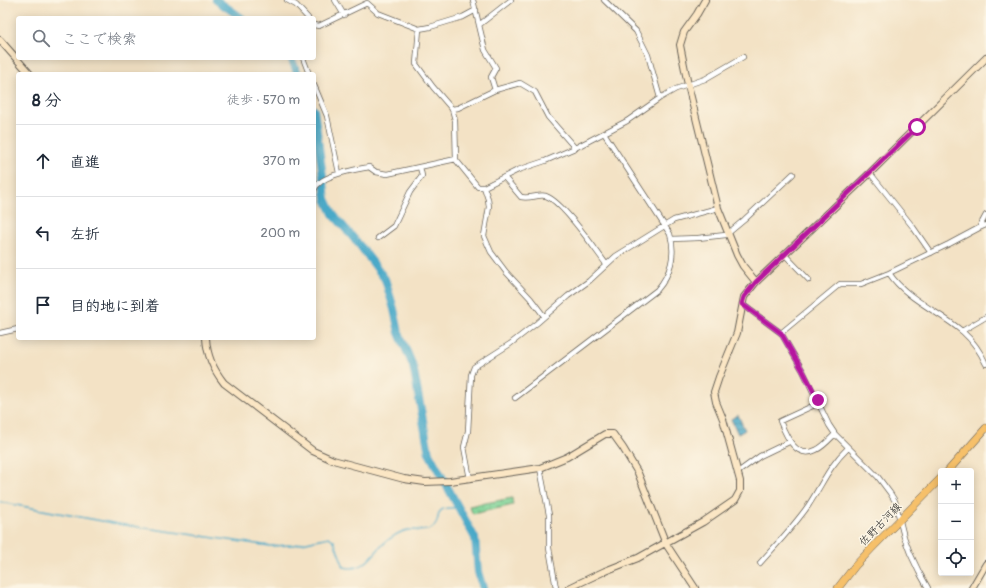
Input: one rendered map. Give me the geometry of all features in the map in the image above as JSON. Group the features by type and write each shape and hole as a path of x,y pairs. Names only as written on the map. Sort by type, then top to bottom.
{"main road":[{"path":"951,468 986,428"},
{"name":"佐野古河線","path":"838,588 854,566 938,481"}],"street":[{"path":"287,0 296,5 306,16"},
{"path":"335,0 344,14"},
{"path":"473,0 485,50 496,68 491,77 495,90"},
{"path":"479,25 511,0"},
{"path":"604,0 636,31 648,55 660,98"},
{"path":"705,0 698,14 684,32 680,45 688,85 718,208 743,266 756,282"},
{"path":"316,26 319,26 366,2 378,13 419,29 463,17 476,10"},
{"path":"419,29 416,64 452,109 455,120 456,159 478,187 484,187 518,170 546,161 575,148 627,122 660,98 676,89 704,79 743,57"},
{"path":"0,40 16,58"},
{"path":"569,588 666,544 703,522 735,500 740,491 740,481 714,392 737,333 744,297 756,282 870,173 986,58"},
{"path":"18,60 28,72"},
{"path":"304,60 308,72"},
{"path":"452,109 458,108 495,90 520,83 535,92 548,117 575,148"},
{"path":"316,90 327,116 339,173"},
{"path":"515,398 657,290 665,279 670,267 673,252 671,239 666,226 604,133"},
{"path":"316,186 318,183 328,177 339,173 369,167 376,172 387,174 456,159"},
{"path":"378,238 394,226 410,192 422,176 420,167"},
{"path":"870,173 913,227 931,253"},
{"path":"671,239 714,237 728,233 793,174"},
{"path":"504,177 521,197 531,198 548,196 580,229 606,264"},
{"path":"484,187 489,207 484,236 491,252 506,272 531,299 544,316"},
{"path":"470,479 464,447 468,431 471,374 474,368 510,344 589,281 616,256 674,220 718,208"},
{"path":"979,228 986,215"},
{"path":"781,333 840,284 861,284 889,273 986,225"},
{"path":"785,255 809,280"},
{"path":"889,273 892,278 913,298 962,331 986,364"},
{"path":"742,304 781,333 803,371 835,434 878,477 890,493 895,501 899,520 910,553 928,588"},
{"path":"962,331 986,317"},
{"path":"0,333 16,329"},
{"path":"206,340 209,357 224,382 313,450 333,460 404,479 425,482 470,479 540,468 568,457 606,434 613,434 638,473 666,544 695,588"},
{"path":"819,403 780,421 789,442 802,452 808,452 817,450 835,434"},
{"path":"738,472 760,456 789,442"},
{"path":"760,563 806,509 832,465 848,448"},
{"path":"540,468 549,515 550,553 556,588"},
{"path":"972,588 986,564"}],"green space":[{"path":"512,498 513,505 473,514 469,506"}],"water":[{"path":"738,415 745,430 738,434 731,419"}],"waterway":[{"path":"216,0 239,16"},
{"path":"292,60 297,72"},
{"path":"316,125 326,199 333,214 361,247 385,279 399,333 413,366 429,453 475,538 478,572 483,588"},
{"path":"0,502 118,524 270,546 293,545 329,537 334,541 344,567 352,568 365,563 385,542 397,534 408,530 423,531 432,528 436,524 440,511 449,508 459,508"}],"route":[{"path":"818,400 781,333 748,306 742,304 744,297 756,282 917,127"}]}
